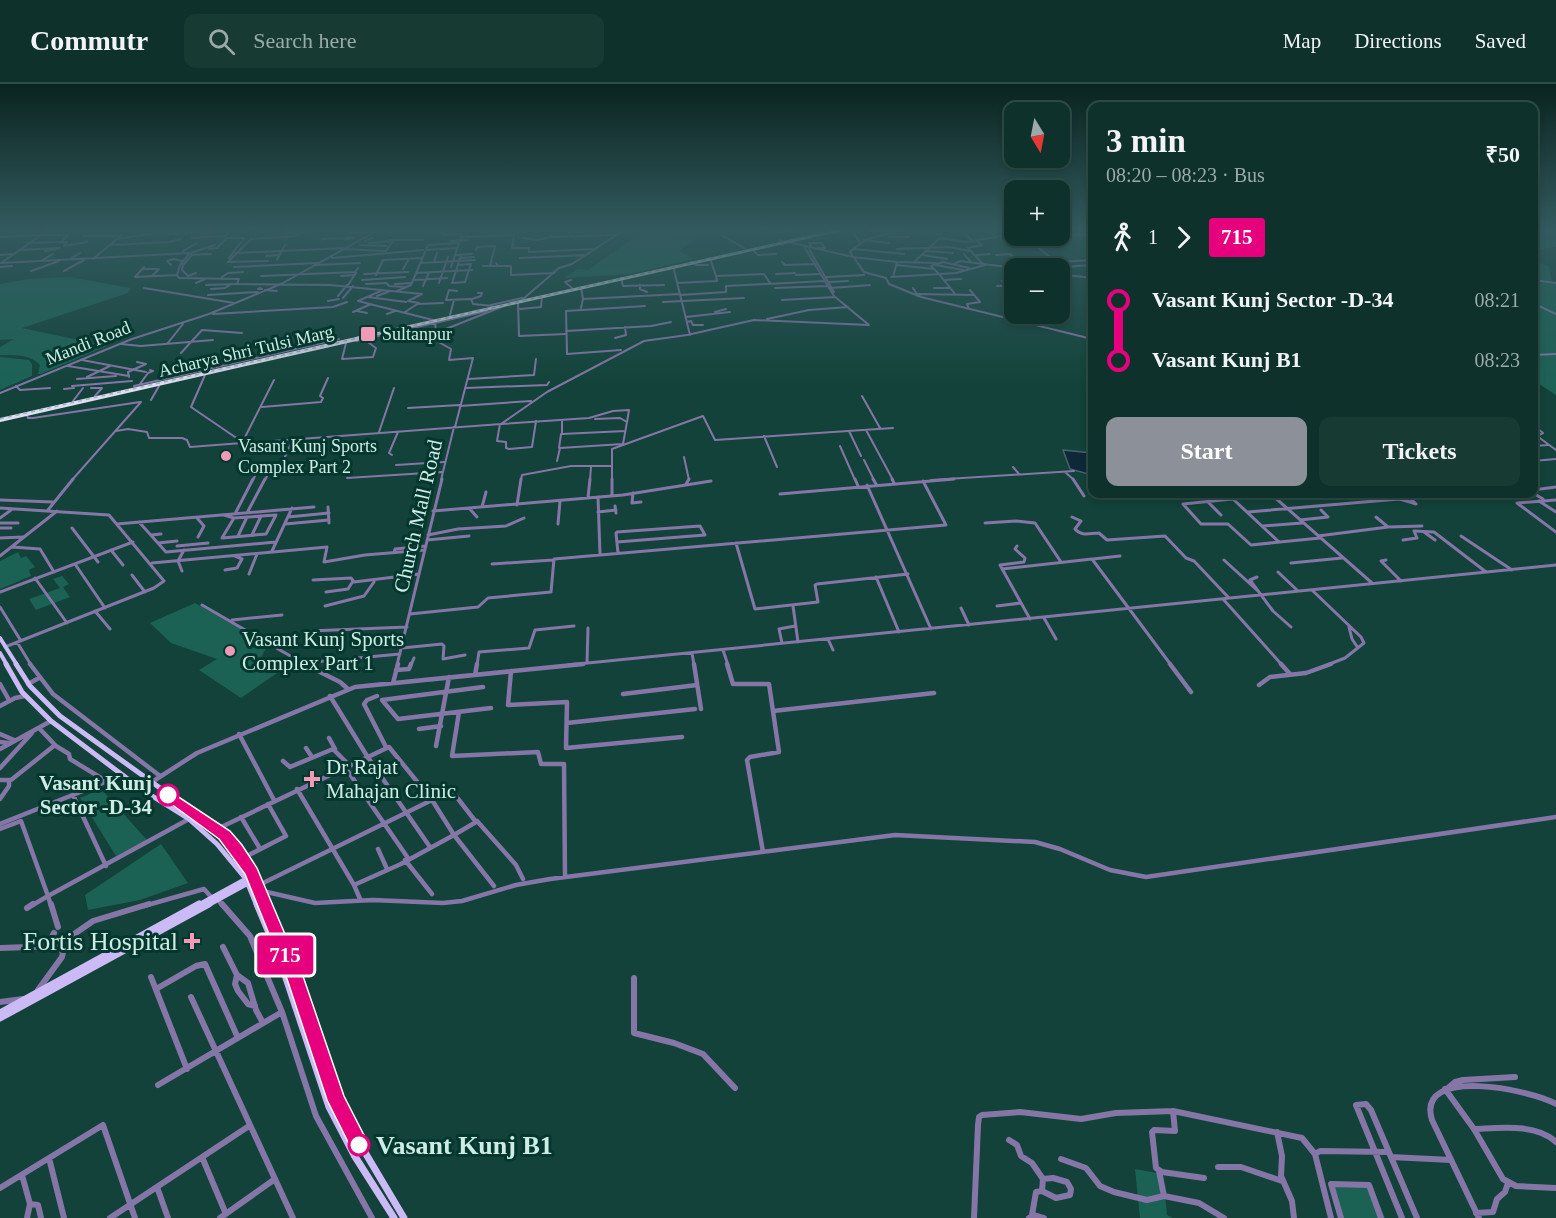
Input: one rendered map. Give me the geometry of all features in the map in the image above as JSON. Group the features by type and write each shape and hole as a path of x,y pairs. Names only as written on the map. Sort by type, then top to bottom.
{"highway":[{"name":"Acharya Shri Tulsi Marg","path":"435,321 450,315 602,281"},
{"name":"Acharya Shri Tulsi Marg","path":"0,420 608,281"},
{"name":"Acharya Shri Tulsi Marg","path":"0,420 134,387 145,387"}],"main road":[{"path":"0,638 28,684 60,716 217,829 232,843 243,858 333,1114 354,1155 392,1217"},
{"path":"1,657 26,696 51,721 141,789 189,819 213,839 252,882 295,979 341,1112 404,1218"},
{"path":"235,888 241,876 240,871"},
{"path":"0,1020 235,888 252,882"},
{"path":"235,888 252,882"},
{"path":"0,1013 215,899"}],"street":[{"path":"196,283 200,281"},
{"name":"Mandi Road","path":"0,393 120,344 235,304 286,281"},
{"path":"332,285 334,281"},
{"path":"338,285 340,281"},
{"path":"324,308 329,300 339,298 351,281"},
{"path":"395,284 412,281"},
{"path":"396,291 406,287 412,281"},
{"path":"423,286 426,281"},
{"path":"453,281 452,283 465,281"},
{"path":"523,299 544,281"},
{"path":"568,281 565,282 572,288"},
{"path":"622,281 623,286 664,285"},
{"path":"690,335 677,283 717,281"},
{"path":"583,299 726,292 726,286 804,281"},
{"path":"763,320 808,324 869,325 836,298 825,281"},
{"path":"830,288 848,281"},
{"path":"888,281 889,284 915,294 1004,316"},
{"path":"945,281 956,295"},
{"path":"1540,281 1556,283"},
{"path":"270,285 282,283 292,285"},
{"path":"206,285 282,283 348,285 422,294 394,310"},
{"path":"366,284 387,283 389,286 406,287"},
{"path":"211,289 225,288 231,284"},
{"path":"263,290 275,284"},
{"path":"640,285 640,290 647,292"},
{"path":"775,288 870,285"},
{"path":"343,298 353,286"},
{"path":"372,288 377,286"},
{"path":"389,286 358,302 435,321"},
{"path":"997,286 1004,286"},
{"path":"581,287 583,299 581,308"},
{"path":"144,288 235,304"},
{"path":"913,288 915,294"},
{"path":"934,288 961,289"},
{"path":"457,291 449,290 447,300 471,299 481,296 482,293 478,293"},
{"path":"968,309 967,304 980,302 970,290"},
{"path":"189,296 277,291"},
{"path":"376,296 390,291"},
{"path":"915,294 974,295"},
{"path":"208,295 226,297"},
{"path":"519,309 541,307 542,296"},
{"path":"368,297 383,300"},
{"path":"663,302 744,298"},
{"path":"782,300 836,298"},
{"path":"395,299 418,304 443,303"},
{"path":"471,299 473,304 492,306"},
{"path":"366,303 374,300 407,302"},
{"path":"367,313 355,311 383,300"},
{"path":"450,315 454,300"},
{"path":"299,309 303,302"},
{"path":"209,314 333,308 347,302"},
{"path":"518,302 519,336 671,322"},
{"path":"387,314 404,312 418,304"},
{"path":"1538,305 1556,314"},
{"path":"426,336 504,306"},
{"path":"624,350 568,354 567,310 645,306"},
{"path":"536,422 533,446 507,449 506,442 497,441 501,424 532,401 644,341 690,335 809,310 849,307"},
{"path":"685,315 726,309"},
{"path":"215,311 245,311"},
{"path":"685,315 730,312"},
{"path":"426,336 436,332 435,321"},
{"path":"27,415 371,338 435,321"},
{"path":"687,322 693,325 703,325"},
{"path":"166,344 183,323"},
{"path":"1037,324 1088,338"},
{"path":"274,380 273,386 243,441 244,449 248,450 273,441 454,427 473,358 449,360 451,349 426,336 414,334 415,327"},
{"path":"615,338 626,335 625,327"},
{"path":"181,353 203,330 242,333"},
{"path":"137,362 146,364 128,372 134,387 339,339"},
{"path":"346,343 342,359 374,357 376,348 364,339"},
{"path":"120,344 166,344 213,340"},
{"path":"1538,355 1556,354"},
{"path":"468,379 534,375 536,359"},
{"path":"80,360 134,370 153,371 148,373 139,385"},
{"path":"66,366 118,376 125,390"},
{"path":"73,401 85,379 112,366"},
{"path":"97,378 120,367"},
{"path":"205,375 191,407 243,441"},
{"path":"77,379 129,376"},
{"path":"262,407 321,402 320,396 328,378"},
{"path":"64,389 132,381"},
{"path":"466,388 547,385 549,382"},
{"path":"16,386 20,390 50,388"},
{"path":"72,386 102,388 95,396"},
{"path":"151,400 159,386"},
{"path":"379,432 394,388"},
{"path":"862,396 880,428"},
{"path":"408,408 532,401"},
{"path":"27,415 33,418 141,402 48,510"},
{"path":"588,418 614,411 629,411 623,444"},
{"path":"612,495 612,449 703,416 714,440 893,428"},
{"path":"588,418 620,418 627,422"},
{"name":"Church Mall Road","path":"393,683 454,427 588,418"},
{"path":"562,420 561,434 625,431"},
{"path":"115,431 128,429 147,432 147,438 182,438 187,440 189,446 192,447 243,441"},
{"path":"866,430 894,483"},
{"path":"849,431 876,484"},
{"path":"392,455 389,453 398,432"},
{"path":"557,461 561,434"},
{"path":"764,436 777,467"},
{"path":"1538,437 1556,450"},
{"path":"280,468 294,439"},
{"path":"559,448 623,444"},
{"path":"1538,446 1549,445"},
{"path":"840,446 858,486"},
{"path":"433,511 598,497 687,483 689,480 684,457"},
{"path":"1538,461 1556,459"},
{"path":"396,465 444,462"},
{"path":"517,504 522,475 555,471 571,466 612,466"},
{"path":"588,498 591,467"},
{"path":"1013,467 1019,475"},
{"path":"780,494 876,484 1074,471"},
{"path":"347,478 442,472"},
{"path":"1065,472 1084,496"},
{"path":"248,512 268,474"},
{"path":"236,513 255,476"},
{"path":"253,480 266,479"},
{"path":"612,495 711,481"},
{"path":"492,564 946,525 923,481"},
{"path":"867,485 890,531 932,628"},
{"path":"1538,490 1556,487"},
{"path":"482,507 486,492"},
{"path":"633,493 632,503 641,502"},
{"path":"1538,495 1544,500"},
{"path":"598,497 600,554"},
{"path":"1241,498 1183,504 1201,524 1228,524 1250,544 1388,527 1422,528 1436,533 1487,573"},
{"path":"1276,498 1373,584"},
{"path":"1233,499 1280,542"},
{"path":"1248,512 1399,499 1410,502"},
{"path":"1556,500 1516,503 1556,531"},
{"path":"0,501 52,503"},
{"path":"558,524 560,501"},
{"path":"1208,501 1221,515"},
{"path":"1539,501 1556,512"},
{"path":"117,524 314,507"},
{"path":"284,524 329,522 328,507"},
{"path":"0,508 107,514 164,581 160,586 5,647"},
{"path":"272,552 292,508"},
{"path":"469,508 477,517"},
{"path":"0,520 12,509"},
{"path":"598,512 616,509"},
{"path":"1263,526 1328,517 1321,510"},
{"path":"0,556 57,511"},
{"path":"287,518 329,513"},
{"path":"224,515 234,518 276,515 267,534 222,538 234,518"},
{"path":"252,536 261,516"},
{"path":"196,517 204,526 198,537"},
{"path":"237,537 247,517"},
{"path":"1072,517 1081,520 1075,527 1078,532 1101,533 1107,540 1165,536 1186,558 1194,561 1229,598"},
{"path":"1376,517 1388,527"},
{"path":"427,537 459,529 506,526 524,518"},
{"path":"0,520 18,523"},
{"path":"985,523 1016,521 1035,523 1061,562"},
{"path":"139,522 166,552 276,542"},
{"path":"616,542 705,534 700,526 617,532 616,542 618,553"},
{"path":"0,528 10,528"},
{"path":"72,528 98,562"},
{"path":"1422,528 1435,540"},
{"path":"1402,540 1417,538 1414,532 1422,528"},
{"path":"150,535 161,534"},
{"path":"427,537 469,536"},
{"path":"1461,536 1512,570"},
{"path":"0,538 24,537"},
{"path":"0,592 133,542"},
{"path":"157,543 186,545 208,543"},
{"path":"736,543 755,609 818,602 816,584 908,574"},
{"path":"182,571 178,561 186,545"},
{"path":"1017,546 1015,549 1025,561 1020,564 1000,564 1030,619"},
{"path":"12,547 40,549 54,572"},
{"path":"151,563 327,547 325,562 425,548"},
{"path":"200,558 205,549"},
{"path":"111,550 123,565"},
{"path":"249,574 258,553"},
{"path":"225,570 237,568 242,559 234,555"},
{"path":"1002,569 1120,556"},
{"path":"1291,563 1343,558"},
{"path":"1092,559 1191,692"},
{"path":"410,614 478,607 488,598 551,592 553,560"},
{"path":"1224,560 1262,595"},
{"path":"1386,560 1381,561 1402,581"},
{"path":"75,564 105,608"},
{"path":"141,789 188,758 239,734 348,689 1556,565"},
{"path":"1278,572 1299,592"},
{"path":"132,574 145,592"},
{"path":"353,582 419,574"},
{"path":"876,577 899,632"},
{"path":"1257,577 1250,579 1266,604 1291,627"},
{"path":"35,578 67,623"},
{"path":"313,580 351,578 353,582"},
{"path":"325,606 364,596 374,581"},
{"path":"326,592 348,589 353,582"},
{"path":"1259,685 1268,677 1306,673 1343,659 1364,642 1313,591"},
{"path":"1222,599 1291,674"},
{"path":"997,606 1021,603"},
{"path":"202,604 340,682 348,689"},
{"path":"793,606 798,642"},
{"path":"0,607 39,678 78,715 160,776"},
{"path":"961,608 969,625"},
{"path":"95,612 110,629"},
{"path":"230,620 282,615"},
{"path":"1044,618 1056,639"},
{"path":"475,675 479,652 529,648 535,630 574,626"},
{"path":"782,644 779,629 795,626"},
{"path":"309,631 407,627"},
{"path":"1350,627 1352,639 1358,648"},
{"path":"587,663 588,628"},
{"path":"828,639 833,650"},
{"path":"402,648 442,644 445,650 443,659 465,655"},
{"path":"723,650 733,684 768,683 779,753 750,757 747,760 763,852"},
{"path":"692,653 701,709"},
{"path":"303,663 400,654"},
{"path":"396,670 409,669 414,658"},
{"path":"511,671 508,705 566,701 566,746 568,748 682,737"},
{"path":"28,684 39,678"},
{"path":"436,746 449,678"},
{"path":"0,684 9,700"},
{"path":"623,694 697,685"},
{"path":"483,687 382,700 398,719 491,708"},
{"path":"773,711 934,693"},
{"path":"0,706 9,700 26,696"},
{"path":"330,696 367,756 430,847"},
{"path":"377,696 365,701 364,704 386,747"},
{"path":"567,723 695,709"},
{"path":"459,712 452,756 538,752 541,764 564,764 566,877"},
{"path":"0,749 51,721"},
{"path":"419,729 441,726"},
{"path":"37,729 69,754 70,759 106,782"},
{"path":"0,768 37,729"},
{"path":"0,734 12,742"},
{"path":"239,734 274,800"},
{"path":"329,738 432,894"},
{"path":"0,742 12,742"},
{"path":"0,780 9,780 55,745"},
{"path":"217,829 386,747 392,748 432,800 453,834 494,886"},
{"path":"306,748 312,757"},
{"path":"283,761 290,767 335,749"},
{"path":"0,824 123,775"},
{"path":"0,799 9,786 9,780"},
{"path":"297,789 334,849 360,899"},
{"path":"252,882 277,877 452,791 516,865 523,879"},
{"path":"73,795 105,866"},
{"path":"243,858 286,836 268,804"},
{"path":"241,817 259,847"},
{"path":"252,882 315,903 379,900 443,903 462,901 516,885 566,877 892,835 1023,841 1050,846 1121,873 1146,877 1556,817"},
{"path":"27,908 189,819"},
{"path":"0,829 21,820 33,848 58,927"},
{"path":"354,885 477,821"},
{"path":"378,849 387,869"},
{"path":"0,948 57,946 98,920 197,890 204,890 250,936 282,1012 316,1116 372,1218"},
{"path":"46,947 54,933"},
{"path":"0,1020 143,942"},
{"path":"36,993 62,957 63,952 57,946"},
{"path":"223,947 237,975 235,984 238,991 249,1004 255,1006"},
{"path":"156,988 196,966 205,964 238,1038"},
{"path":"237,975 242,975 247,980 263,1023"},
{"path":"151,977 187,1069"},
{"path":"634,978 634,1033 696,1050 710,1061 722,1078 735,1088"},
{"path":"0,1002 27,998"},
{"path":"191,998 214,1053 293,1218"},
{"path":"158,1085 282,1012"},
{"path":"1508,1183 1505,1192 1497,1199 1493,1212 1478,1216 1430,1114 1430,1106 1434,1096 1451,1084 1463,1080 1515,1077"},
{"path":"1447,1088 1521,1091 1556,1104"},
{"path":"1447,1088 1474,1129 1492,1164 1508,1183 1516,1186 1556,1188"},
{"path":"1402,1218 1356,1105 1366,1104 1369,1107 1417,1218"},
{"path":"1173,1110 1175,1131 1154,1130 1152,1132 1156,1168 1160,1171 1204,1178"},
{"path":"974,1218 978,1125 982,1115 1030,1113 1081,1119 1116,1113 1173,1110 1302,1138 1315,1154 1331,1218"},
{"path":"0,1188 103,1125 135,1218"},
{"path":"110,1218 249,1126"},
{"path":"1474,1129 1498,1128 1545,1133 1556,1142"},
{"path":"1277,1132 1282,1156 1282,1181 1292,1201 1293,1218"},
{"path":"1009,1140 1017,1145 1021,1156 1032,1163 1043,1179 1042,1191"},
{"path":"1315,1154 1322,1151 1374,1151 1451,1160"},
{"path":"202,1157 223,1216 275,1179"},
{"path":"49,1158 64,1218"},
{"path":"1061,1159 1086,1168 1100,1186 1114,1192 1148,1200 1164,1196 1199,1203 1224,1218"},
{"path":"1218,1167 1241,1167 1282,1181"},
{"path":"1160,1171 1164,1196"},
{"path":"22,1175 30,1204 27,1218"},
{"path":"1043,1179 1063,1180 1069,1185 1071,1193 1068,1197 1061,1198 1049,1196 1042,1191 1036,1192 1030,1216 1044,1218"},
{"path":"1341,1218 1331,1184 1369,1185 1381,1218"},
{"path":"157,1187 168,1218"},
{"path":"30,1204 38,1205 41,1218"}],"green space":[{"path":"17,281 91,281 131,288 128,293 22,328 107,346 38,374 40,365 32,359 0,355 0,347 14,339 0,340 0,284"},
{"path":"1538,281 1552,281 1556,284 1556,395 1538,383"},
{"path":"0,357 29,360 32,364 32,376 0,390"},
{"path":"18,552 21,558 26,556 35,567 29,570 31,576 0,589 0,561"},
{"path":"62,576 69,584 63,587 70,597 36,610 29,599 60,588 53,579"},
{"name":"Vasant Kunj Sports Complex Part 1","path":"195,603 268,644 260,660 284,660 283,669 241,698 199,670 217,659 171,643 150,623"},
{"path":"101,789 147,840 116,856 80,798"},
{"path":"161,844 188,883 140,900 88,910 85,895"},
{"path":"1135,1169 1163,1174 1167,1215 1173,1218 1140,1218"},
{"path":"1329,1183 1372,1185 1385,1218 1339,1218"}],"water":[{"path":"1063,450 1088,453 1088,474 1070,469"}],"railway":[{"path":"0,419 611,281"}],"bus line":[{"name":"715","path":"168,795 224,835 237,849 252,872 295,979 336,1100 359,1145"}],"place":[{"name":"Sultanpur","path":"368,334"},
{"name":"Vasant Kunj Sports Complex Part 2","path":"226,456"},
{"name":"Vasant Kunj Sports Complex Part 1","path":"230,651"},
{"name":"Dr Rajat Mahajan Clinic","path":"312,779"},
{"name":"Vasant Kunj Sector -D-34","path":"168,795"},
{"name":"Fortis Hospital","path":"192,941"},
{"name":"Vasant Kunj B1","path":"359,1145"}]}
